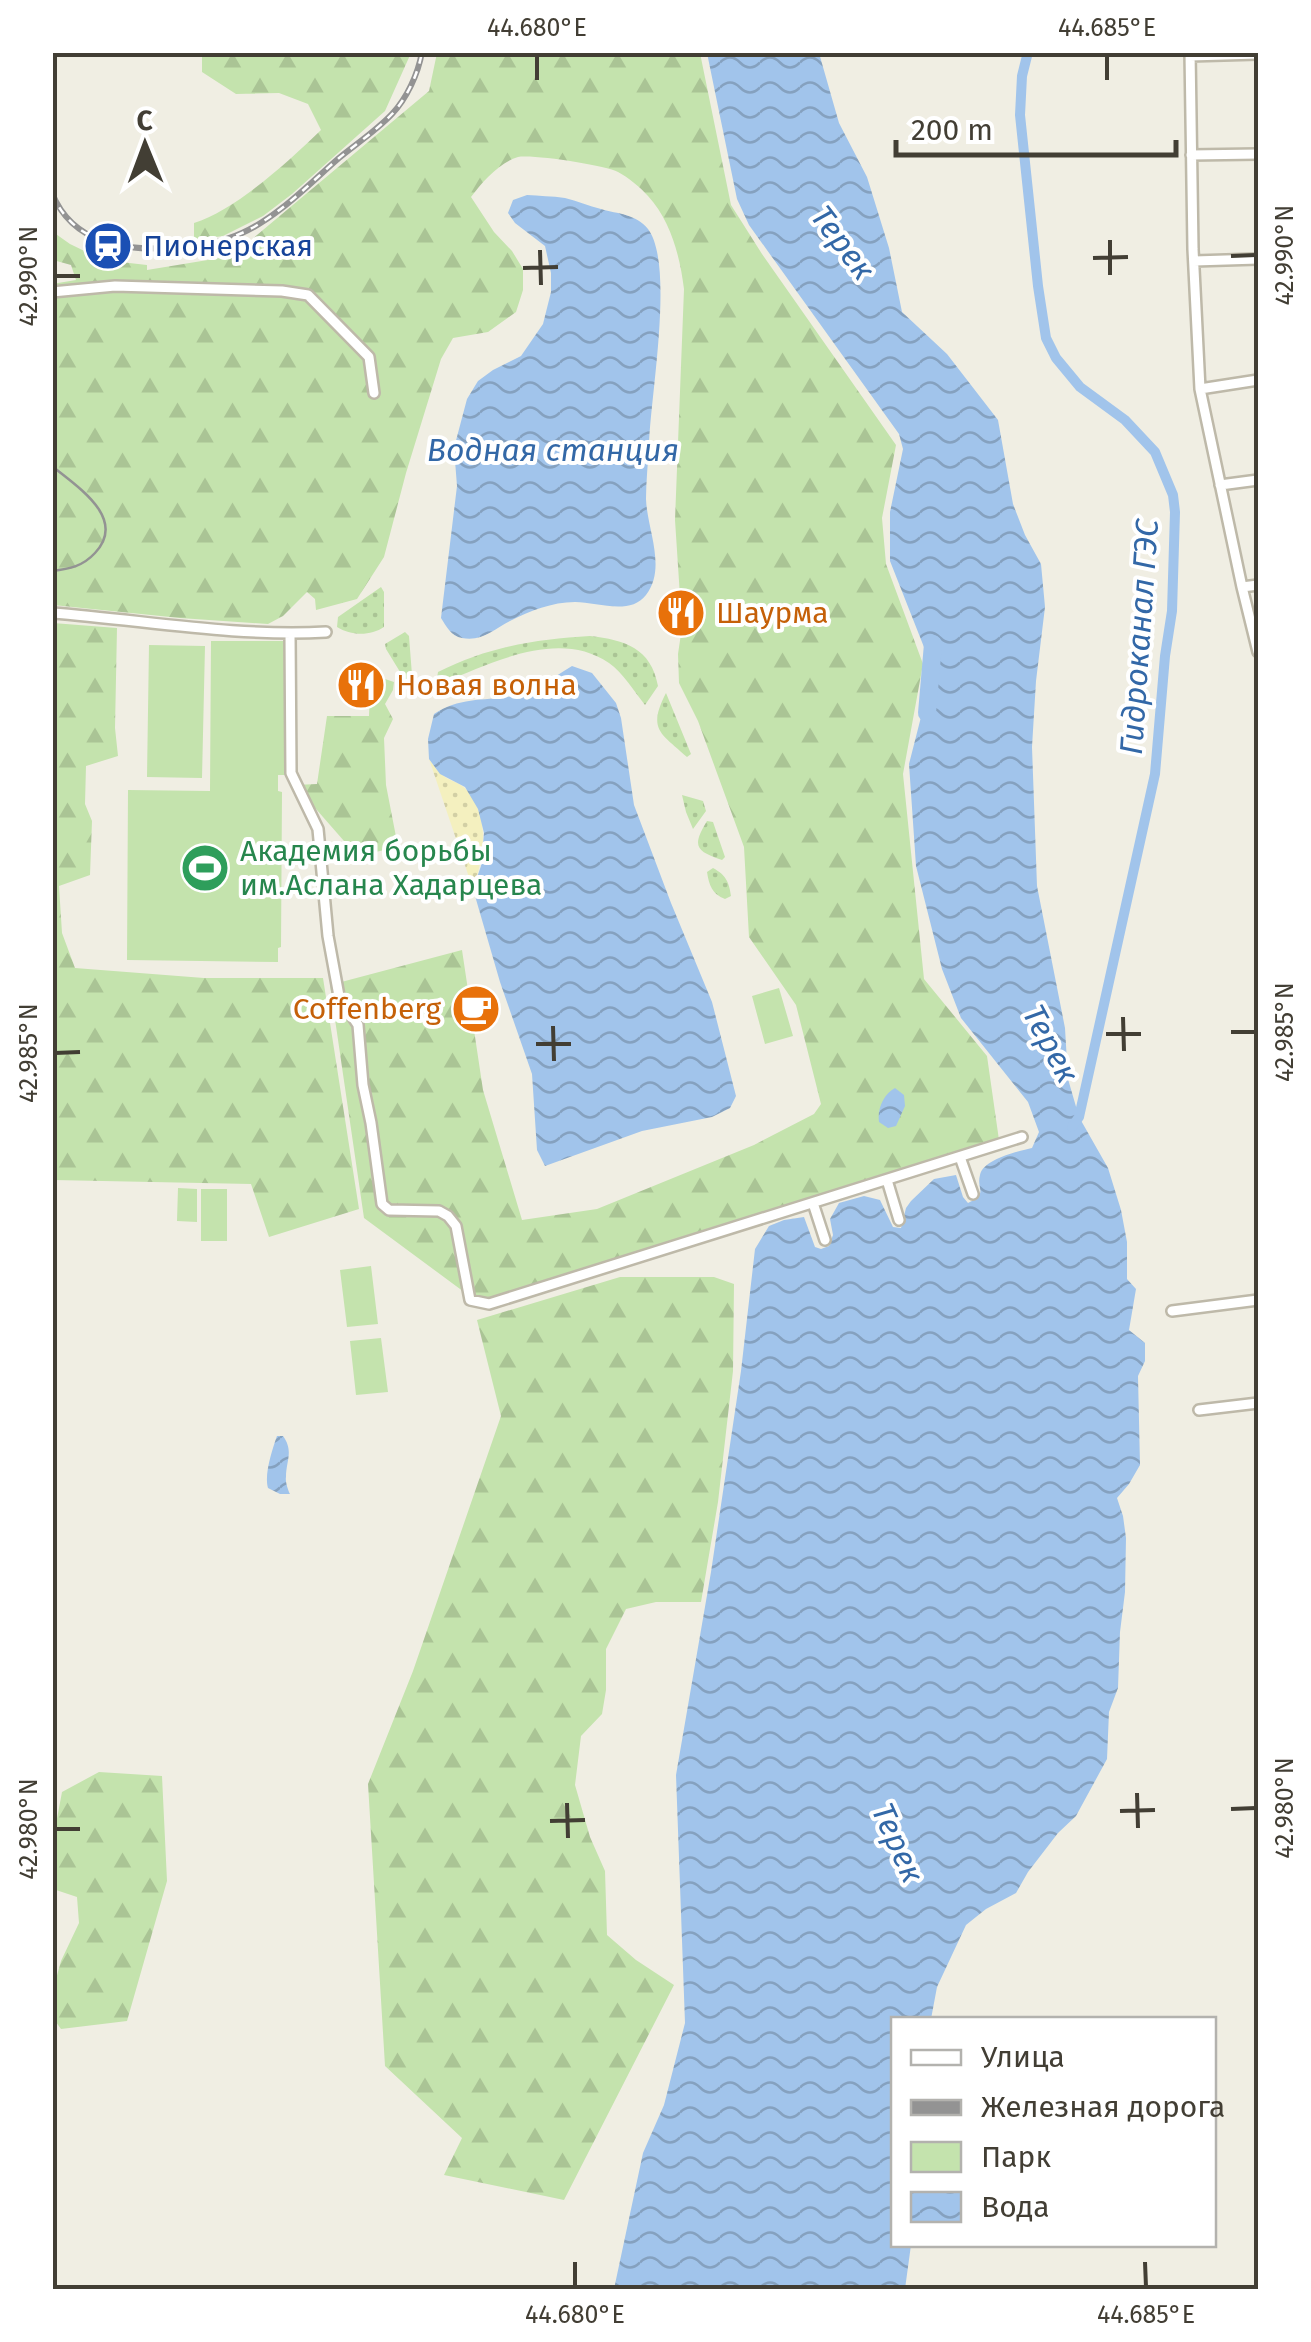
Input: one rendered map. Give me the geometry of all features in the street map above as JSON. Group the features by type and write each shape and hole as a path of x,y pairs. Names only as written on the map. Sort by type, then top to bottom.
{"street":[{"path":"1258,54 1190,54 1200,388 1258,652"},
{"path":"1191,155 1258,154"},
{"path":"1194,261 1258,259"},
{"path":"52,292 115,286 282,290 308,295 369,357 374,392"},
{"path":"1200,388 1258,380"},
{"path":"1220,486 1258,480"},
{"path":"1242,587 1258,585"},
{"path":"52,613 181,627 290,634 326,632"},
{"path":"290,634 291,773 318,829 328,936 339,996 358,1026 362,1085 372,1123 382,1204 389,1210 439,1211 448,1216 456,1226 470,1300 489,1304 1022,1137"},
{"path":"960,1157 973,1194"},
{"path":"887,1180 899,1220"},
{"path":"814,1203 825,1240"},
{"path":"1172,1311 1258,1300"},
{"path":"1199,1410 1258,1403"}],"green space":[{"path":"202,52 411,53 385,111 292,194 263,216 223,236 194,240 194,223 244,196 321,130 308,104 279,93 236,94 202,72"},
{"path":"437,53 700,53 731,205 896,445 882,518 886,564 923,664 903,774 924,979 987,1056 999,1140 479,1303 364,1218 330,985 462,950 483,1090 522,1220 597,1209 754,1145 814,1114 821,1104 796,1005 749,937 744,847 698,721 679,683 682,627 675,520 684,289 673,240 656,206 638,186 611,169 526,156 498,168 471,197 523,269 523,290 516,312 488,332 453,338 441,359 384,557 357,599 316,610 315,599 307,592 283,616 268,624 53,605 52,284 76,280 71,265 53,260 53,232 103,260 147,265 147,270 232,256 429,91"},
{"path":"381,587 384,627 361,634 337,627 338,617"},
{"path":"53,623 117,628 118,756 86,766 85,804 92,821 90,875 59,886 62,933 75,968 204,978 323,978 359,1209 269,1237 251,1184 53,1180"},
{"path":"405,632 409,636 412,675 405,680 385,644"},
{"path":"590,636 614,640 643,655 658,686 645,705 609,663 590,653 569,649 526,652 444,682 437,679 438,672 493,650"},
{"name":"Академия борьбы им.Аслана Хадарцева","path":"211,641 286,641 285,775 278,775 278,791 282,792 278,962 127,960 128,790 210,791"},
{"path":"149,645 205,646 202,778 147,777"},
{"path":"371,662 385,679 394,682 385,704 393,719 384,738 386,785 398,847 362,855 351,849 295,785 317,784 327,716 369,716"},
{"path":"666,693 691,754 687,757 657,723"},
{"path":"682,795 703,801 706,811 693,829 686,812"},
{"path":"707,821 713,822 725,857 722,860 706,854 699,846 699,836"},
{"path":"713,868 726,879 731,896 725,899 712,889 707,872"},
{"path":"779,988 793,1036 765,1044 752,996"},
{"path":"178,1188 197,1189 197,1222 177,1221"},
{"path":"201,1189 227,1189 227,1241 201,1241"},
{"path":"371,1266 378,1324 347,1327 340,1270"},
{"path":"620,1277 714,1277 734,1284 733,1371 718,1502 701,1602 656,1602 626,1609 606,1649 602,1714 581,1736 575,1785 605,1871 607,1935 674,1985 564,2200 444,2175 462,2138 385,2066 368,1784 413,1671 501,1416 477,1320"},
{"path":"381,1338 388,1392 356,1395 350,1341"},
{"path":"99,1772 162,1776 167,1881 127,2021 61,2029 53,2018 53,1990 61,1961 79,1923 77,1897 53,1889 53,1828 62,1792"}],"sand":[{"path":"429,759 443,775 466,789 479,812 482,851 473,889"}],"water":[{"path":"707,53 819,53 839,123 867,177 889,248 902,312 947,354 998,420 1013,504 1041,564 1045,607 1032,747 1037,886 1065,1028 1068,1079 1079,1117 1108,1168 1121,1210 1127,1242 1127,1279 1136,1289 1129,1330 1145,1343 1145,1361 1138,1376 1140,1465 1117,1498 1126,1538 1125,1592 1118,1688 1109,1712 1107,1759 1076,1816 1058,1833 1016,1893 966,1925 937,1987 931,2017 891,2017 891,2247 911,2247 905,2289 614,2289 643,2153 664,2105 685,2023 676,1775 711,1572 755,1249 769,1226 804,1217 815,1247 829,1246 833,1235 830,1219 839,1203 864,1196 880,1200 893,1227 901,1228 906,1208 934,1179 956,1175 968,1203 980,1194 980,1175 988,1164 1032,1148 1039,1132 1028,1102 961,1018 942,969 916,866 909,764 933,670 890,561 890,512 903,449 899,434 749,225 737,199"},
{"name":"Водная станция","path":"527,195 565,198 632,217 648,229 656,247 660,271 659,333 646,499 655,573 646,595 631,605 558,604 469,639 452,633 441,618 457,486 454,448 467,399 478,381 521,356 543,324 551,292 545,246 508,213 513,200"},
{"path":"572,666 592,673 616,703 634,805 712,1002 736,1096 730,1108 712,1117 642,1131 545,1166 537,1150 532,1074 473,889 481,866 484,833 478,809 465,787 440,774 429,759 428,739 434,714 443,709 462,702 521,694"},
{"path":"895,1088 904,1095 905,1106 896,1126 888,1128 879,1122 879,1112"},
{"path":"277,1436 283,1436 288,1446 286,1479 290,1494 268,1488 268,1470"}],"waterway":[{"name":"Гидроканал ГЭС","path":"1028,52 1020,115 1046,338 1056,358 1080,387 1125,420 1155,452 1173,495 1175,512 1172,611 1155,774 1079,1117 1072,1127"},
{"name":"Терек","path":"927,713 933,644"}],"tram line":[{"path":"52,466 95,504 106,527 104,540 95,553 76,566 52,571"}],"railway":[{"path":"52,193 73,224 87,234 120,246 175,248 234,236 281,209 386,120 407,93 422,52"}],"place":[{"name":"Пионерская","path":"108,246"},
{"name":"Шаурма","path":"681,613"},
{"name":"Новая волна","path":"361,685"},
{"name":"Академия борьбы им.Аслана Хадарцева","path":"205,868"},
{"name":"Coffenberg","path":"476,1009"}]}
